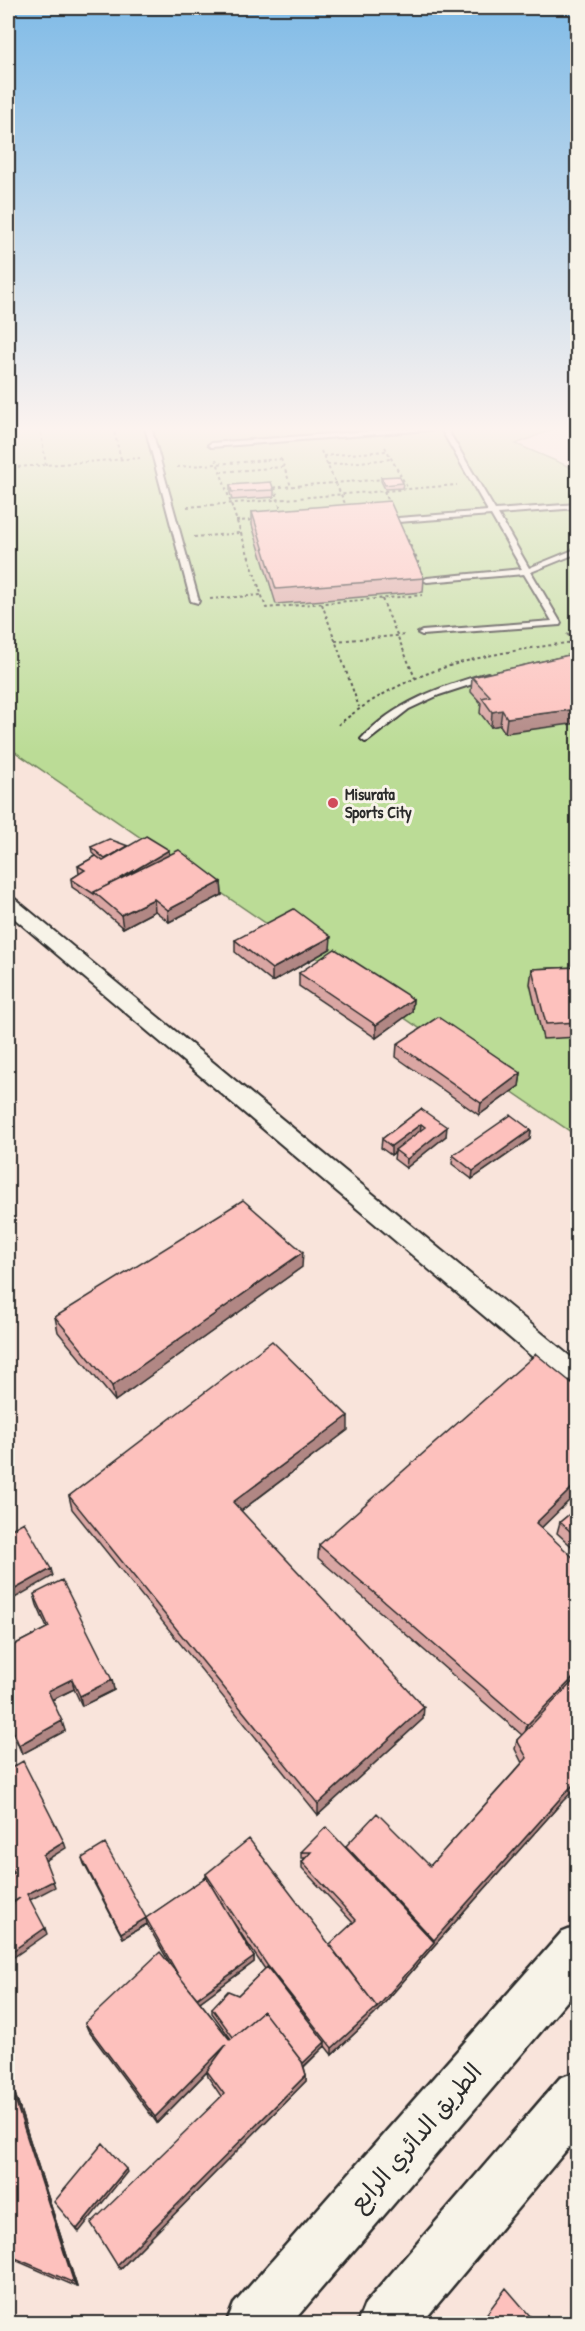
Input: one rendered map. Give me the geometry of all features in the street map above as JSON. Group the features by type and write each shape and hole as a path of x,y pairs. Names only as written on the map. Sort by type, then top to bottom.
{"main road":[{"name":"الطريق الدائري الرابع","path":"254,2324 578,1950"},
{"path":"385,2324 578,2096"}],"street":[{"path":"8,903 578,1379"}],"lane":[{"path":"422,633 556,622 506,536"},
{"path":"178,538 195,601"},
{"path":"427,580 527,571 578,550"},
{"path":"365,739 406,708 436,693 496,674"}],"path":[{"path":"178,538 206,536"},
{"path":"241,536 266,608 434,594 406,536"},
{"path":"195,601 261,595"},
{"path":"382,598 414,677 436,693"},
{"path":"322,604 359,707"},
{"path":"335,641 422,633"}],"green space":[{"name":"Misurata Sports City","path":"8,536 577,536 577,1136 8,747"}],"building":[{"path":"259,536 405,536 424,578 276,589"},
{"path":"569,655 574,665 578,664 578,709 507,718 502,710 492,712 482,698 490,696 472,677"},
{"path":"146,836 169,850 94,894 71,879 85,870 78,866 96,856 103,861"},
{"path":"109,839 128,846 105,859 91,847"},
{"path":"179,850 221,882 168,910 154,899 121,915 94,892"},
{"path":"294,909 331,937 272,969 235,940"},
{"path":"335,949 413,999 376,1025 299,973"},
{"path":"578,967 578,1022 546,1024 532,969"},
{"path":"438,1017 521,1073 481,1103 397,1044"},
{"path":"421,1109 447,1127 407,1159 395,1150 425,1127 421,1124 391,1146 382,1139"},
{"path":"511,1115 531,1130 473,1171 453,1155"},
{"path":"243,1200 303,1252 112,1386 55,1317"},
{"path":"272,1341 348,1416 233,1502 424,1707 318,1804 69,1496"},
{"path":"536,1354 578,1388 578,1482 536,1523 578,1562 578,1673 527,1725 319,1545"},
{"path":"578,1507 578,1538 560,1522"},
{"path":"24,1522 51,1569 8,1593 8,1531"},
{"path":"62,1580 112,1680 80,1696 72,1679 48,1691 62,1721 19,1745 8,1719 8,1648 49,1627 34,1594"},
{"path":"578,1676 578,1780 434,1940 346,1846 377,1813 430,1866 527,1758 517,1740"},
{"path":"23,1761 64,1842 43,1855 53,1881 27,1894 45,1928 8,1954 8,1907 20,1898 8,1905 8,1877 14,1873 8,1859 8,1770"},
{"path":"326,1827 434,1942 376,2009 377,2007 329,1945 356,1920 302,1862 311,1852 301,1852"},
{"path":"249,1839 377,2007 332,2048 267,1965 206,1874"},
{"path":"105,1844 146,1918 121,1933 82,1858"},
{"path":"206,1877 254,1957 197,1998 179,1976 146,1918"},
{"path":"160,1952 230,2040 263,2011 302,2062 306,2075 117,2265 91,2223 224,2094 207,2071 226,2045 155,2117 85,2023"},
{"path":"267,1967 325,2042 303,2063 263,2011 233,2037 212,2008 228,1991 238,1995"},
{"path":"8,2078 74,2283 8,2255"},
{"path":"103,2143 126,2169 77,2229 54,2202"},
{"path":"506,2288 537,2324 479,2324"}],"place":[{"name":"Misurata Sports City","path":"333,803"}]}
